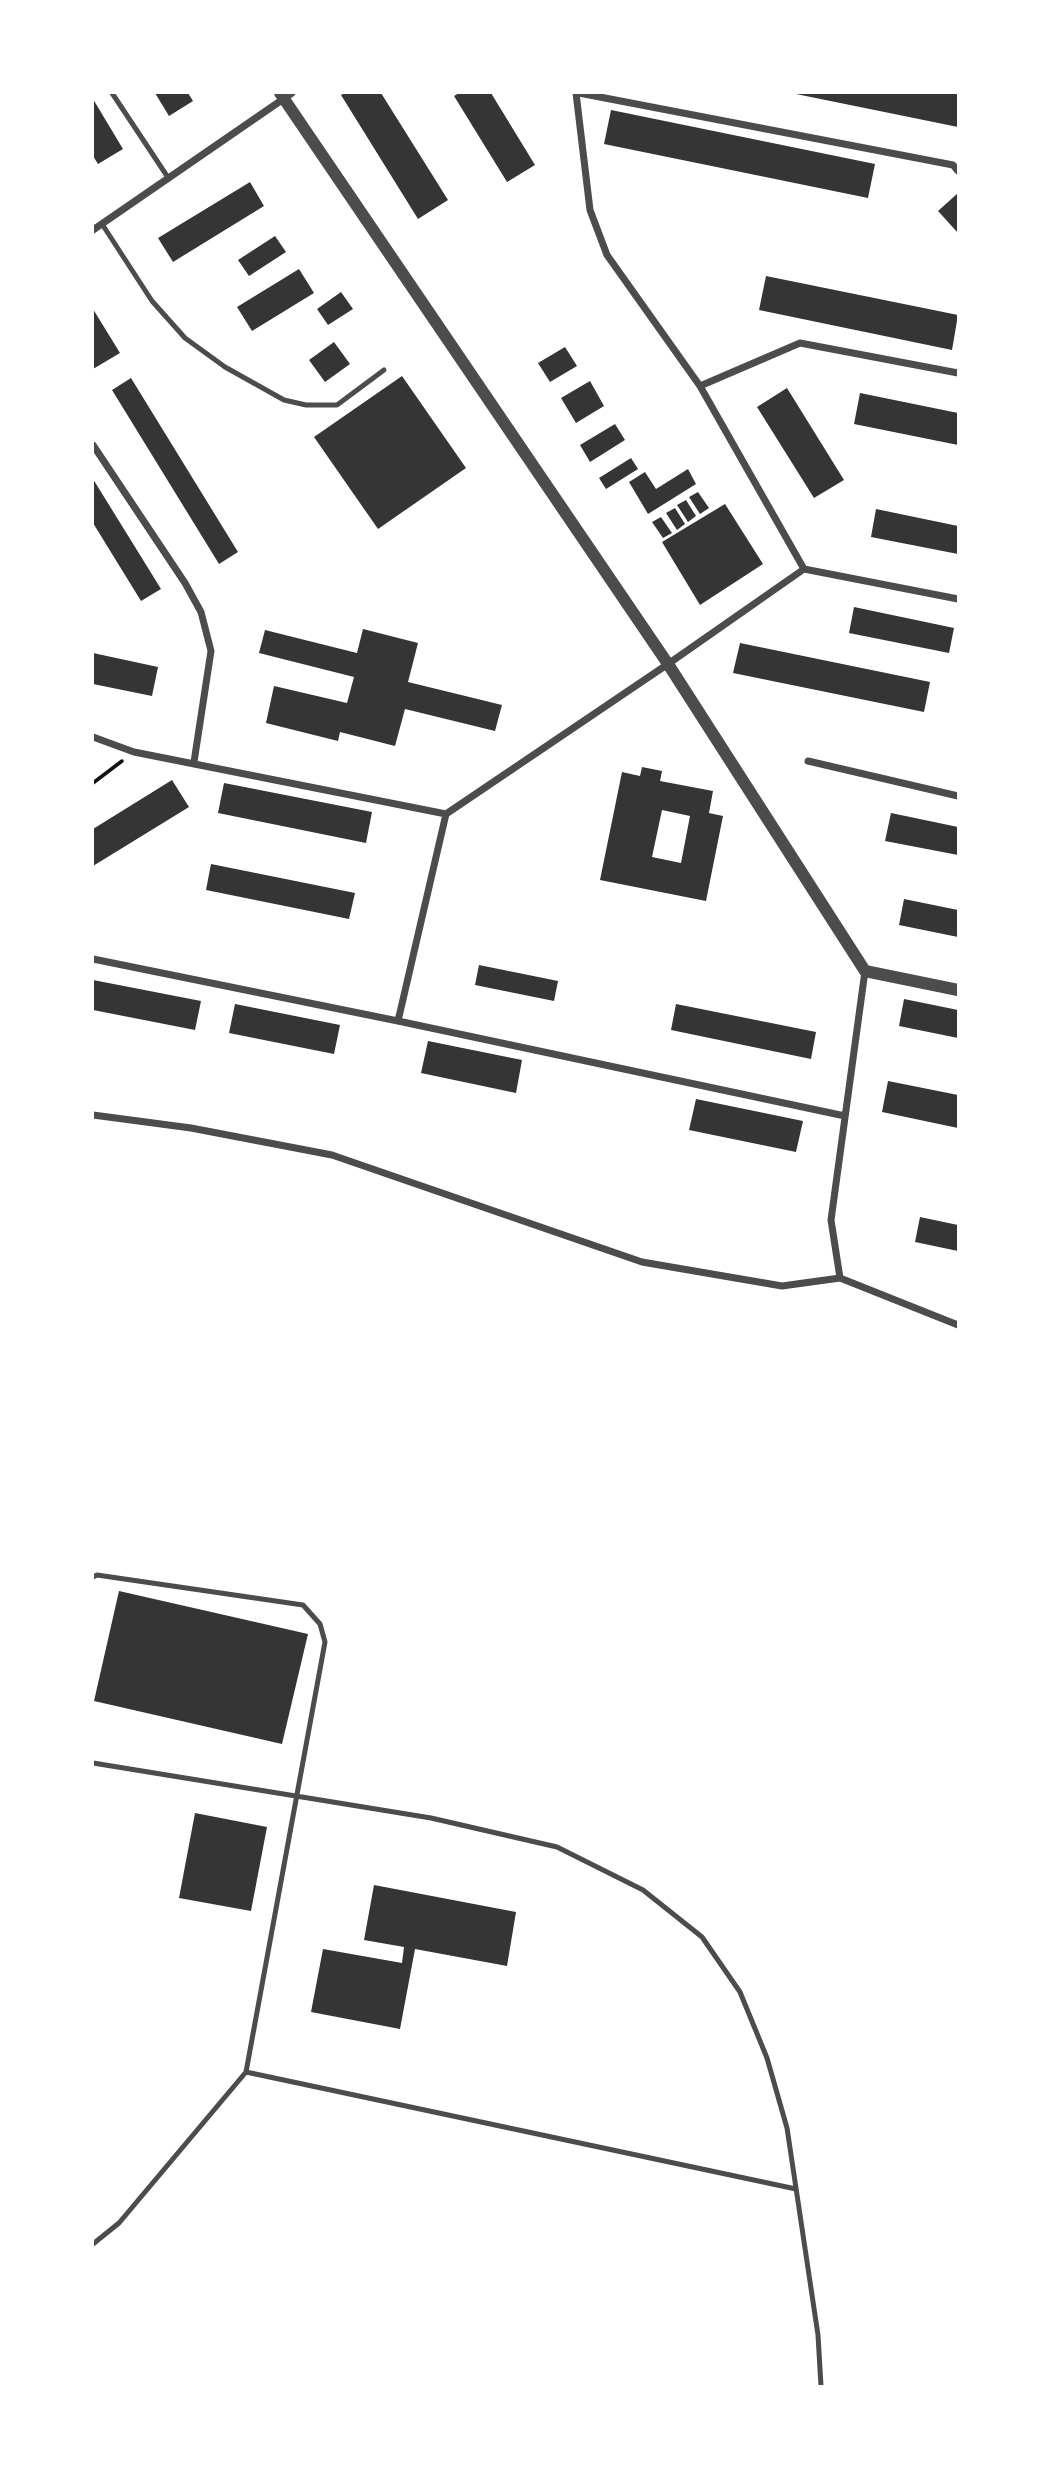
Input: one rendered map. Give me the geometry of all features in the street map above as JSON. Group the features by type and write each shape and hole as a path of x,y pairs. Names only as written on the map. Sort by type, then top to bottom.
{"street":[{"path":"804,569 700,386 607,255 590,210 578,93 953,165 958,171"},
{"path":"93,230 285,94 668,664 865,971 831,1220 840,1278"},
{"path":"700,386 800,342 958,373"},
{"path":"93,445 185,583 201,612 211,651 194,762"},
{"path":"398,1021 446,814 804,569 958,599"},
{"path":"93,737 134,752 446,814"},
{"path":"808,761 958,796"},
{"path":"93,959 845,1116"},
{"path":"865,971 958,990"},
{"path":"93,1115 191,1128 332,1155 642,1262 782,1286 840,1278 958,1325"}],"lane":[{"path":"112,93 169,178"},
{"path":"102,224 152,301 185,338 225,367 284,400 306,405 337,405 384,370"},
{"path":"93,1577 97,1575 303,1605 320,1624 325,1642 246,2072 118,2223 93,2244"},
{"path":"93,1763 431,1818 557,1847 643,1890 702,1937 740,1992 771,2070 787,2128 818,2335 821,2386"},
{"path":"246,2072 796,2189"}],"path":[{"path":"93,783 134,752"}],"building":[{"path":"155,93 188,93 193,101 169,116"},
{"path":"381,93 448,200 418,219 341,95"},
{"path":"459,93 491,93 535,165 507,182 454,96"},
{"path":"958,93 958,127 796,94"},
{"path":"93,99 123,149 98,164 93,156"},
{"path":"611,110 875,164 868,198 604,144"},
{"path":"250,182 264,206 173,262 158,238"},
{"path":"958,193 958,233 938,211"},
{"path":"275,236 286,252 249,276 238,260"},
{"path":"299,269 314,293 252,331 237,307"},
{"path":"766,276 958,315 952,350 759,310"},
{"path":"341,292 353,309 328,325 317,309"},
{"path":"93,309 120,353 93,369"},
{"path":"334,342 350,364 325,382 309,360"},
{"path":"565,347 577,366 550,382 538,363"},
{"path":"402,376 466,468 378,529 314,437"},
{"path":"131,378 238,552 219,564 112,390"},
{"path":"590,381 604,406 576,423 561,398"},
{"path":"787,388 844,480 814,498 757,407"},
{"path":"860,393 958,413 958,445 854,424"},
{"path":"615,424 625,440 590,462 580,445"},
{"path":"631,458 638,469 606,489 599,478"},
{"path":"688,469 696,484 648,514 629,482 645,472 656,489"},
{"path":"93,479 161,589 141,601 93,523"},
{"path":"698,492 709,508 700,514 689,497"},
{"path":"686,500 696,516 688,522 677,505"},
{"path":"725,504 763,564 700,605 662,542"},
{"path":"675,508 685,524 677,530 666,513"},
{"path":"876,509 958,526 958,554 871,537"},
{"path":"661,517 672,533 663,538 652,522"},
{"path":"854,607 954,628 949,653 849,633"},
{"path":"363,629 418,643 408,682 502,705 495,731 405,709 395,746 340,732 338,741 266,723 274,686 347,703 354,677 259,653 265,630 357,653"},
{"path":"740,643 930,682 924,712 733,673"},
{"path":"93,653 158,667 152,696 93,684"},
{"path":"642,767 662,771 660,781 713,791 709,813 723,816 706,901 600,880 622,772 640,776","holes":["662,810 690,816 681,863 652,857"]},
{"path":"172,780 189,807 93,866 93,829"},
{"path":"224,783 372,812 366,843 218,813"},
{"path":"891,813 958,827 958,855 885,841"},
{"path":"211,864 355,893 349,919 206,890"},
{"path":"904,899 958,910 958,937 899,925"},
{"path":"479,965 558,981 554,1001 475,985"},
{"path":"93,980 201,1001 195,1030 93,1010"},
{"path":"904,999 958,1010 958,1038 899,1026"},
{"path":"235,1004 340,1025 334,1054 229,1033"},
{"path":"676,1004 816,1032 811,1059 671,1030"},
{"path":"428,1041 522,1060 516,1093 421,1073"},
{"path":"888,1081 958,1095 958,1128 882,1112"},
{"path":"696,1099 803,1121 796,1152 689,1130"},
{"path":"920,1217 958,1225 958,1251 915,1242"},
{"path":"119,1591 308,1634 282,1744 94,1701"},
{"path":"195,1813 267,1827 251,1911 179,1898"},
{"path":"374,1885 516,1912 507,1966 415,1949 400,2029 311,2012 323,1949 402,1963 404,1947 364,1940"}]}
